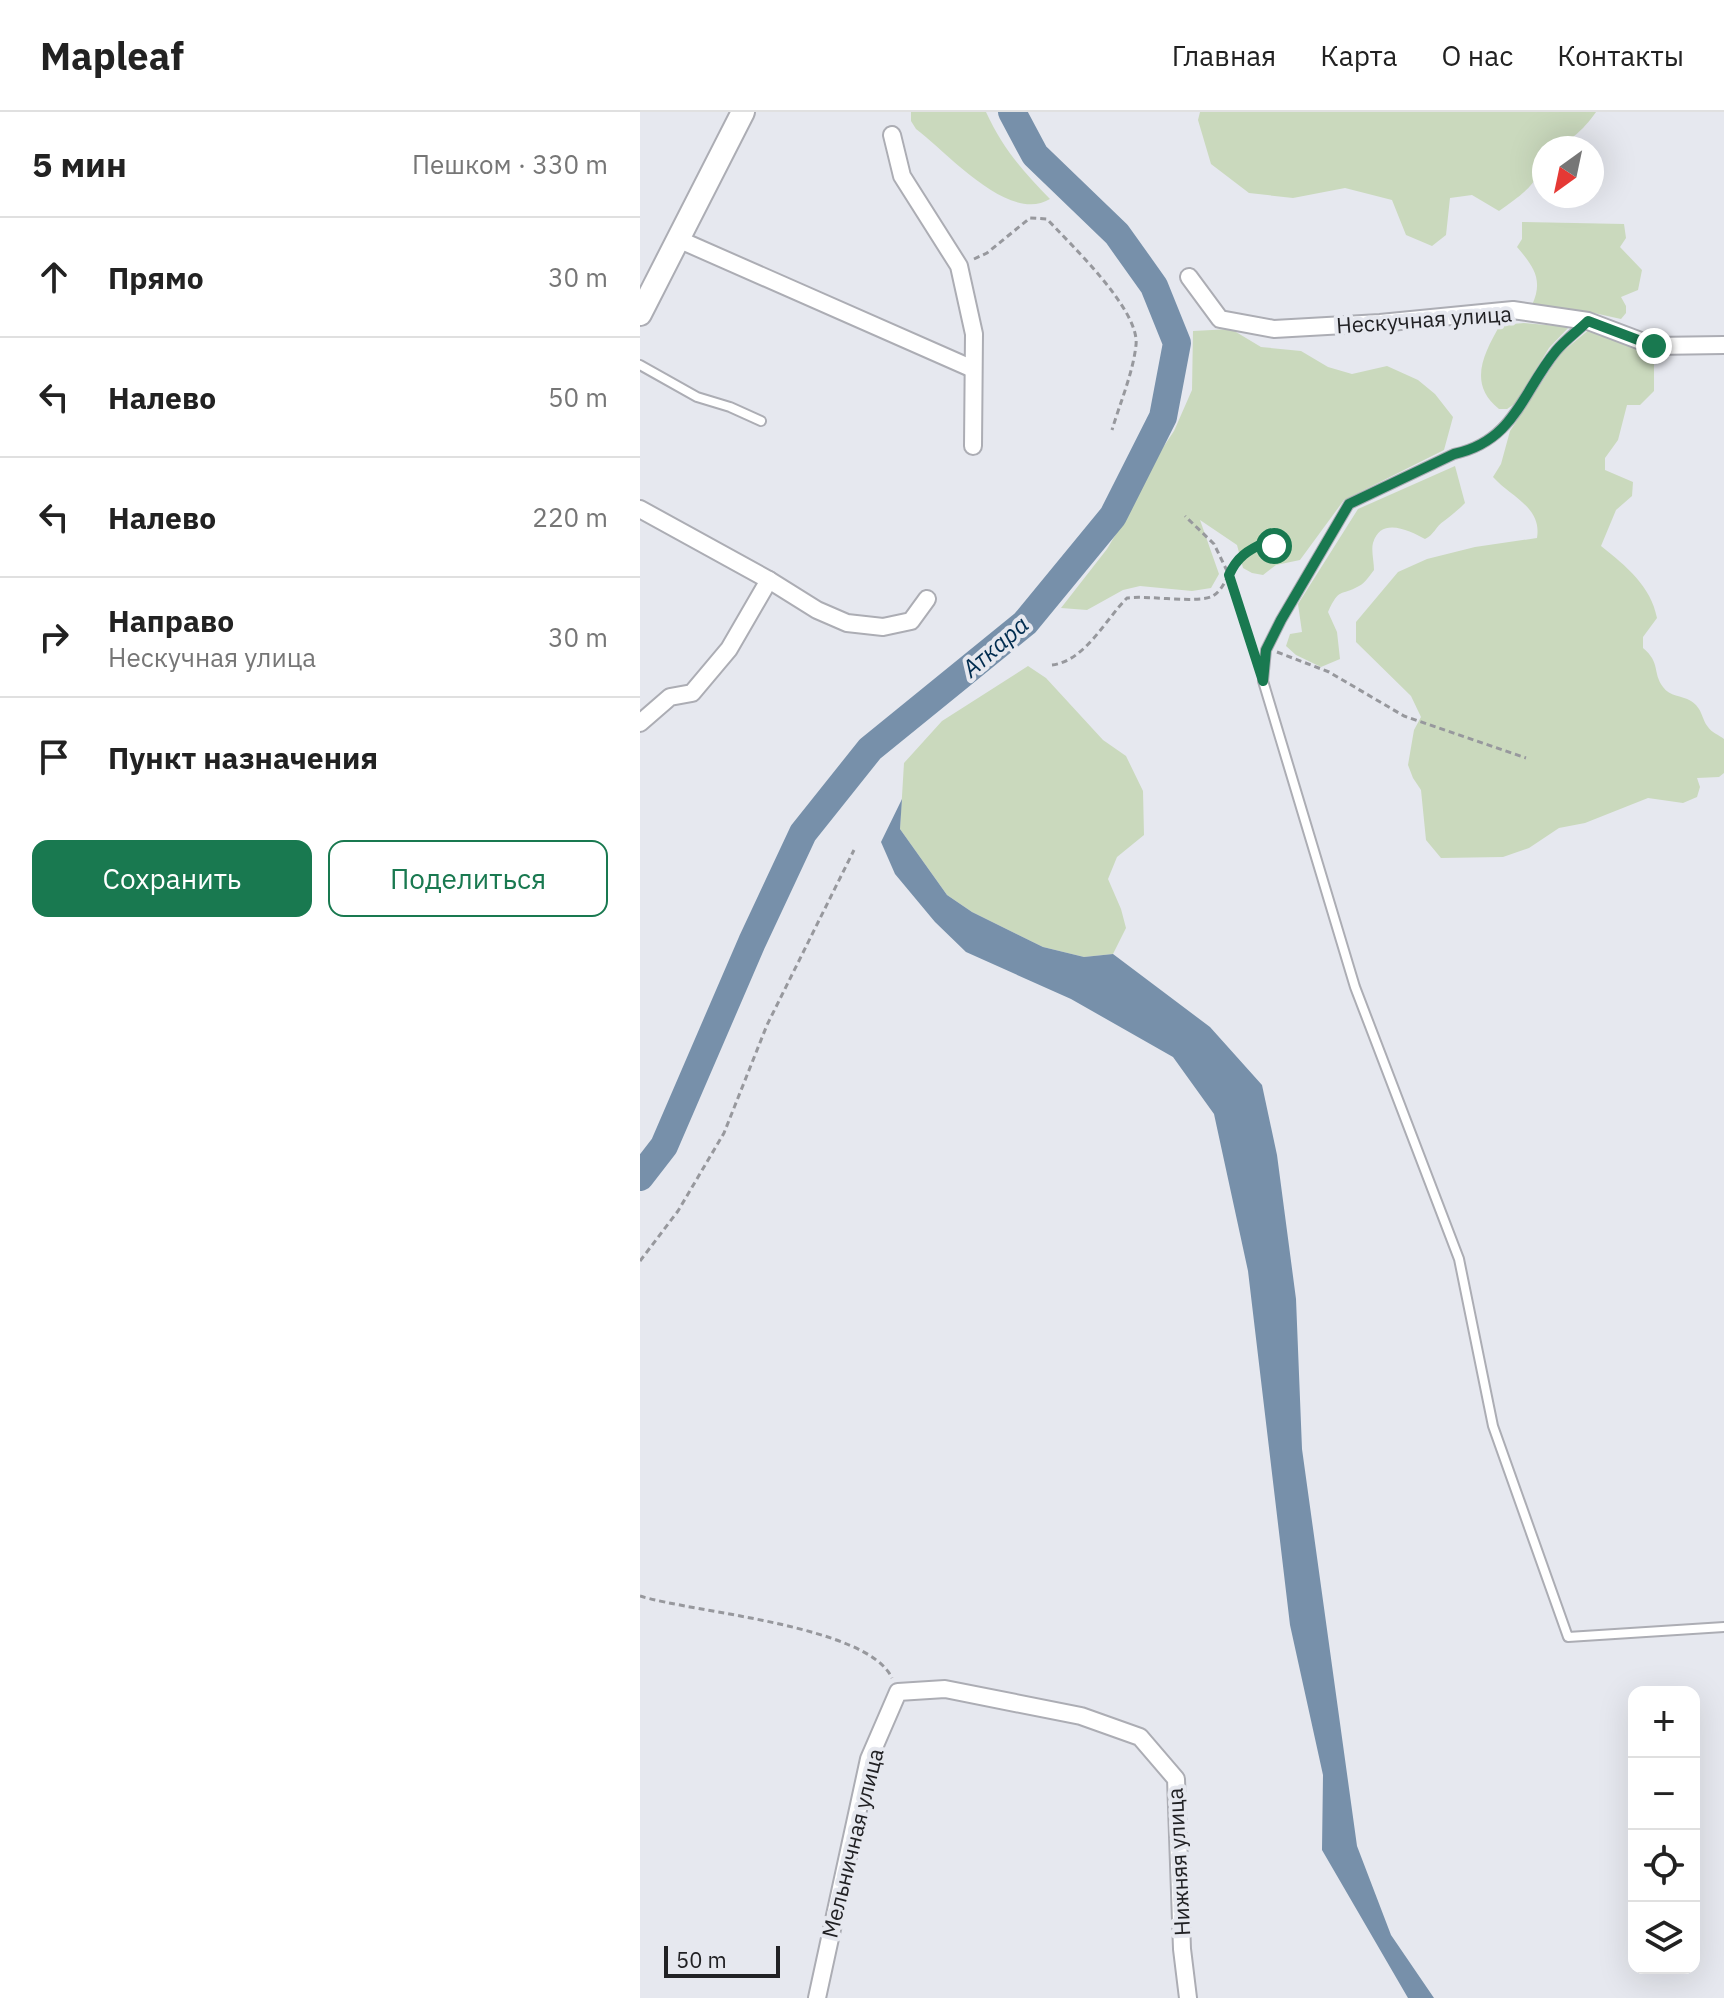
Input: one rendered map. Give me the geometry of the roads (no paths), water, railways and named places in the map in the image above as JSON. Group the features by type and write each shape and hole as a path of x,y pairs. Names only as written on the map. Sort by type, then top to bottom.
{"street":[{"path":"640,314 743,112"},
{"path":"892,135 902,176 959,266 974,334 973,446"},
{"path":"680,240 973,369"},
{"name":"Нескучная улица","path":"1189,277 1220,319 1274,329 1380,323 1513,310 1588,321 1654,346 1724,345"},
{"path":"640,509 817,610 847,623 883,627 911,621 927,599"},
{"path":"640,723 670,697 692,693 729,649 769,580"},
{"name":"Мельничная улица","path":"817,1998 869,1759 898,1692 945,1689 1081,1716 1140,1737"},
{"name":"Нижняя улица","path":"1140,1737 1176,1779 1182,1949 1188,1998"}],"lane":[{"path":"1588,321 1556,351 1509,423 1472,450 1454,454 1349,504 1266,650 1263,681 1355,987 1459,1259 1493,1426 1568,1637 1724,1627"},
{"path":"640,365 697,397 761,421"}],"water":[{"path":"902,799 900,829 947,895 972,912 1043,947 1084,957 1113,954 1210,1027 1262,1085 1277,1155 1296,1299 1302,1449 1357,1846 1391,1935 1434,1998 1408,1998 1322,1850 1323,1775 1290,1625 1248,1271 1214,1114 1173,1057 1071,999 966,952 935,922 895,874 881,842"}],"waterway":[{"name":"Аткара","path":"640,1177 664,1146 803,833 870,749 1025,623 1113,516 1163,417 1177,343 1154,286 1117,234 1035,155 1012,112"}]}
